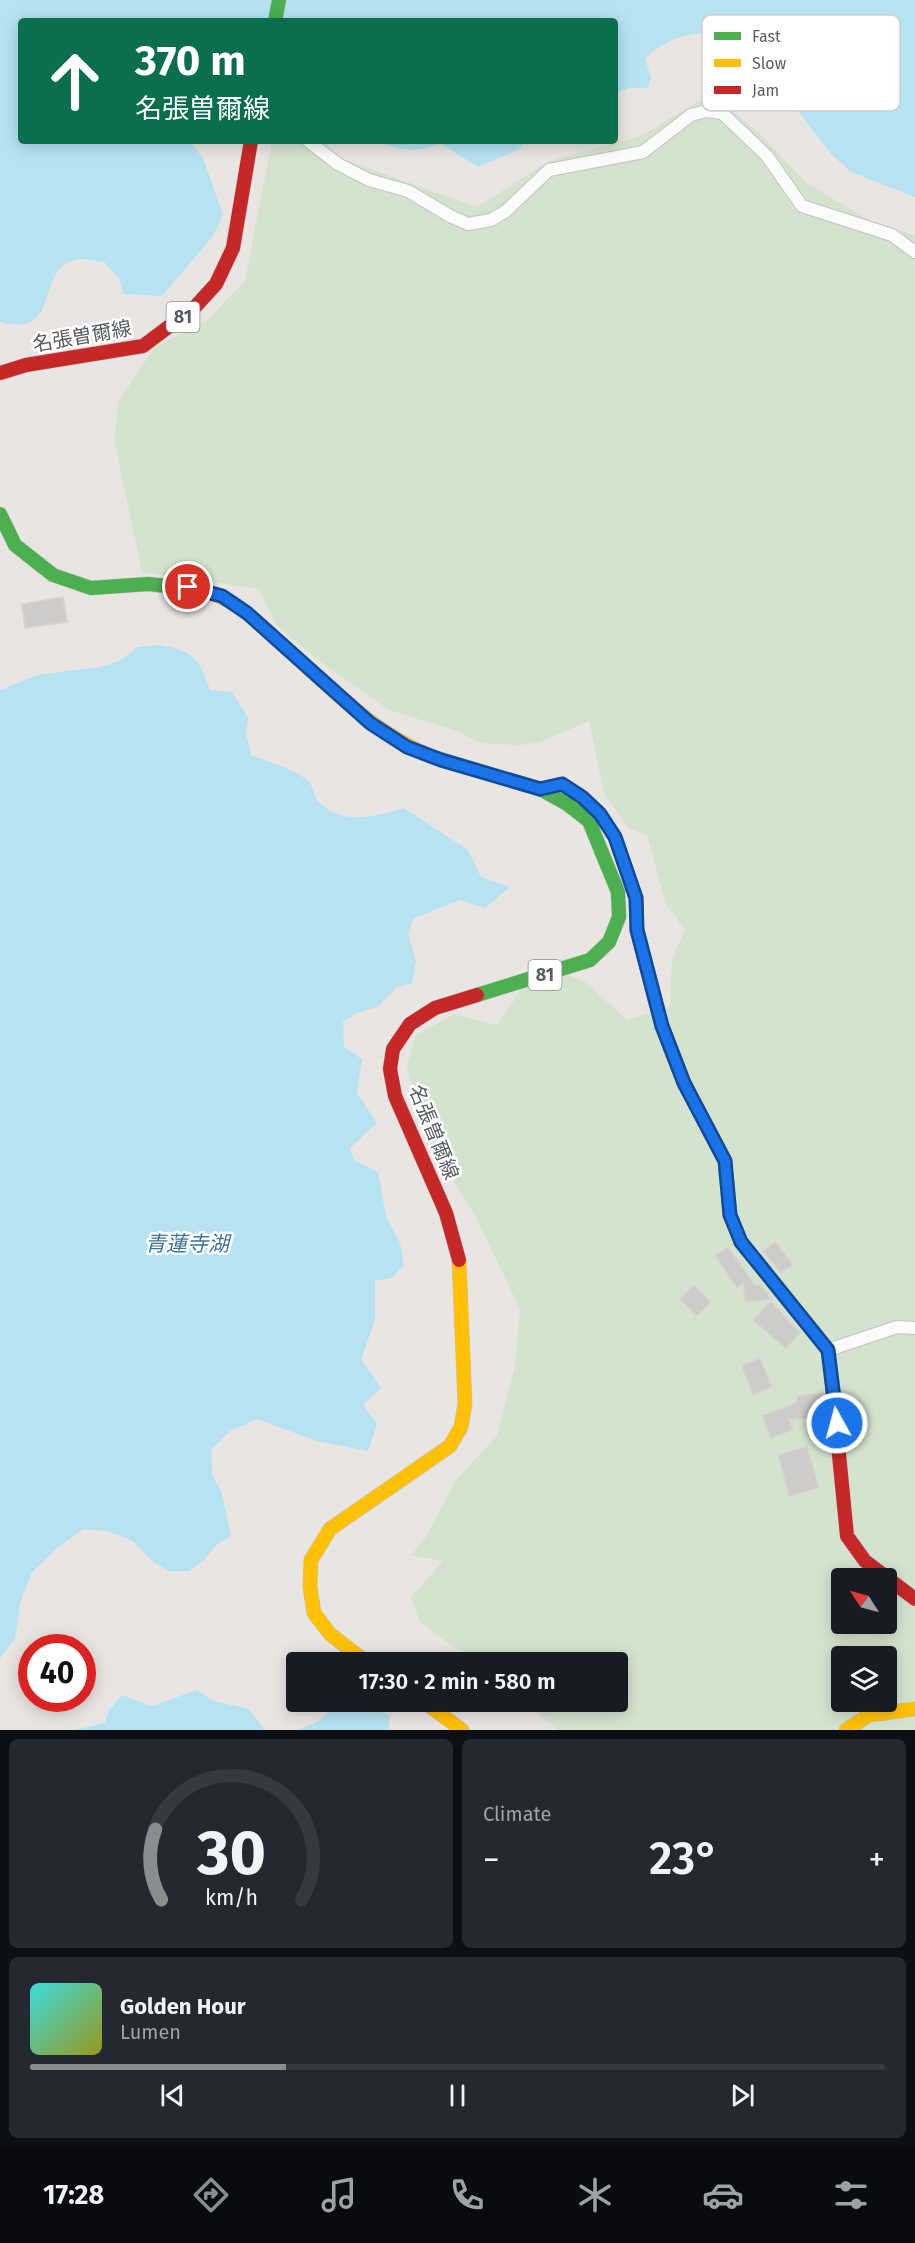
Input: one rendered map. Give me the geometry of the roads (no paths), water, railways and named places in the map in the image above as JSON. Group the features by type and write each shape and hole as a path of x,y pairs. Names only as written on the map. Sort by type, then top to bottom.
{"main road":[{"path":"276,18 279,0"},
{"name":"名張曽爾線","path":"0,373 27,365 143,346 195,307 216,284 232,248 249,144"},
{"name":"名張曽爾線","path":"0,514 15,545 52,575 91,588 148,584 188,587 222,596 247,613 370,723 407,747 441,760 540,789 589,821 618,892 619,917 609,942 590,960 435,1008 410,1024 393,1049 390,1069 395,1096 446,1213 461,1267 465,1404 461,1426 450,1446 330,1529 311,1560 310,1587 314,1613 330,1634 353,1652"},
{"path":"540,789 562,784 572,790 600,814 615,837 636,898 637,930 662,1026 684,1083 725,1161 730,1215 741,1242 828,1350 847,1536 865,1561 915,1599"},
{"path":"846,1730 869,1715 915,1709"},
{"path":"438,1712 462,1730"}],"street":[{"path":"312,144 348,169 369,180 408,191 468,224 491,220 506,211 549,170 643,152 691,115 706,111 722,113 767,156 802,206 892,236 915,252"},
{"path":"828,1350 897,1327 915,1328"}],"water":[{"path":"0,0 915,0 915,197 851,172 831,154 799,111 900,111 900,15 702,15 702,34 680,37 645,58 651,78 648,88 629,88 618,93 618,18 18,18 18,144 191,144 203,158 223,215 213,236 162,296 124,294 119,278 104,262 80,259 65,264 56,273 41,311 33,320 20,325 0,322"},
{"path":"387,144 437,144 410,150"},
{"path":"442,144 522,144 518,150 478,167"},
{"name":"青蓮寺湖","path":"160,645 180,650 193,658 202,670 210,690 232,692 248,718 246,733 251,755 291,770 305,779 311,785 317,800 326,808 336,813 358,817 404,808 468,850 481,877 510,887 485,908 460,900 414,918 408,933 416,961 412,983 396,988 379,1006 357,1013 343,1022 344,1047 362,1059 357,1093 377,1123 350,1148 354,1160 378,1172 386,1217 400,1243 404,1265 392,1278 375,1281 375,1320 361,1359 381,1388 363,1405 377,1424 368,1451 317,1441 257,1419 230,1431 211,1450 212,1475 221,1491 231,1536 216,1545 204,1560 189,1571 168,1571 151,1560 133,1541 108,1531 83,1529 56,1549 32,1572 20,1603 15,1639 0,1658 0,690 38,675 100,667 119,661 138,647"},
{"path":"197,1690 213,1701 249,1709 265,1730 75,1730 105,1723 109,1710 122,1695 152,1706"},
{"path":"329,1712 380,1712 390,1716 388,1730 297,1730 317,1722"}]}
